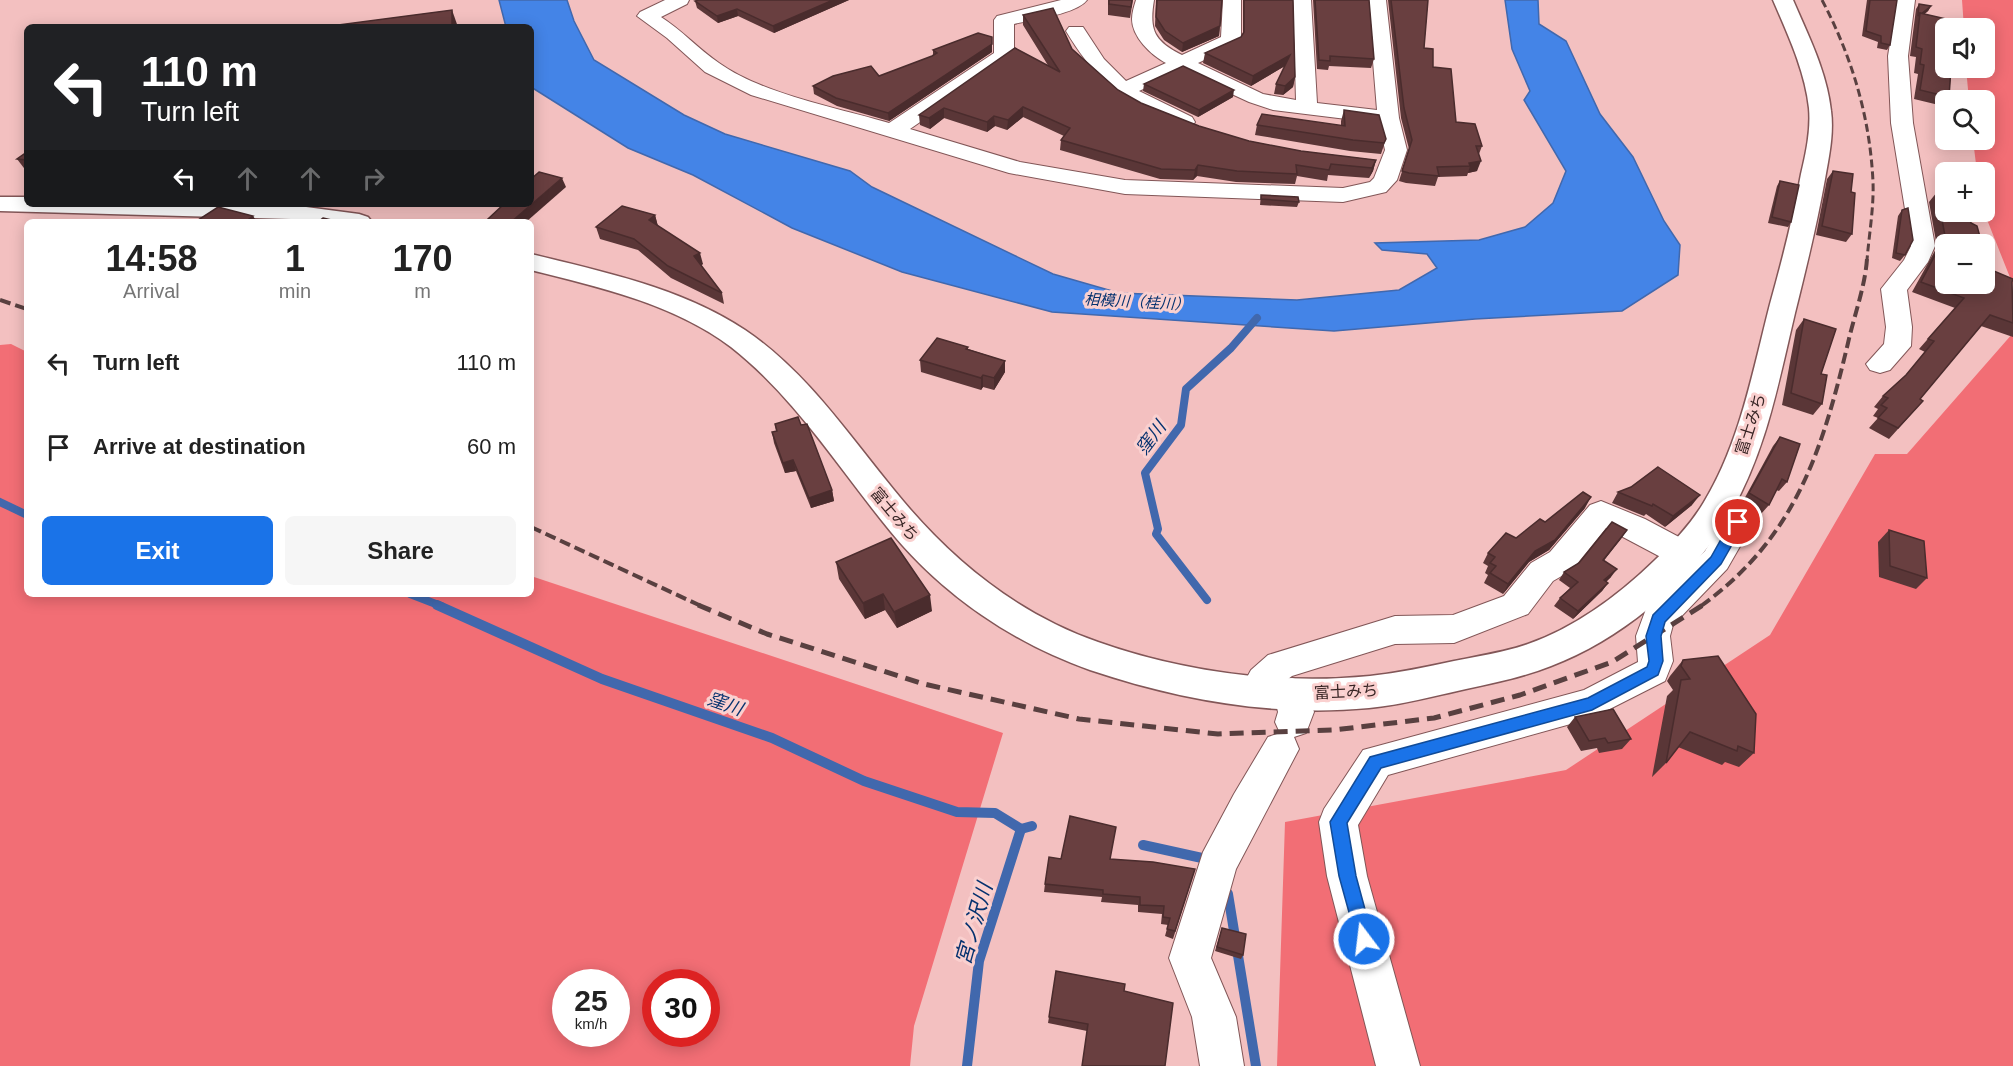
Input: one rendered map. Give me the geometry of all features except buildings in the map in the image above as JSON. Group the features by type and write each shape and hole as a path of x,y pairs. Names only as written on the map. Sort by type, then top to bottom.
{"highway":[{"name":"富士みち","path":"534,263 615,284 668,302 721,328 760,355 802,400 927,551 972,590 1027,625 1090,655 1145,672 1210,686 1282,714 1365,692 1416,685 1546,653 1607,620 1646,590 1683,554 1719,504 1745,446 1760,396 1806,214 1821,130 1814,80 1801,40 1783,0"},
{"path":"0,204 24,205"},
{"path":"109,207 291,212 339,219"}],"street":[{"path":"680,0 647,16 674,34 712,68 758,91 891,132 1017,168 1125,187 1343,195 1378,187 1385,180 1393,164 1396,150 1388,118 1377,0"},
{"path":"891,132 1004,54 1004,20 1054,9 1078,0"},
{"path":"1145,0 1141,20 1147,38 1164,54 1183,64 1256,98 1307,109 1388,118"},
{"path":"1124,90 1231,40 1232,0"},
{"path":"1302,0 1307,109"},
{"path":"1880,364 1897,346 1899,327 1894,289 1915,262 1923,246 1902,123 1898,56 1906,0"},
{"path":"1076,31 1090,57 1124,90 1153,109 1201,129"},
{"path":"1371,162 1393,164"},
{"path":"1398,1066 1347,876 1338,822 1376,762 1592,703 1653,671 1656,661 1653,636 1658,619 1716,560 1738,522 1719,504"},
{"path":"1222,1066 1214,1017 1190,958 1217,865 1247,806 1282,714 1263,681 1280,666 1395,630 1454,629 1516,604 1542,572 1561,561 1601,513 1634,527 1683,554"}],"shaded area":[{"path":"1962,0 2013,0 2013,285 1995,240 1995,234 1993,234 1988,222 1995,222 1995,162 1976,162 1974,150 1995,150 1995,90 1968,90 1967,78 1995,78 1995,18 1963,18"},
{"path":"2013,333 2013,1066 1277,1066 1285,822 1566,770 1770,635 1875,454 1907,454"},
{"path":"11,344 24,350 24,597 534,597 534,577 1003,733 914,1026 910,1066 0,1066 0,345"}],"water":[{"name":"相模川（桂川）","path":"499,0 567,0 574,21 594,60 684,115 725,134 850,171 872,187 1053,274 1119,293 1297,300 1399,290 1437,268 1427,254 1382,250 1375,243 1479,240 1525,227 1553,203 1566,171 1524,100 1530,91 1512,49 1505,0 1538,0 1539,24 1566,41 1600,114 1633,157 1664,221 1680,245 1678,275 1622,311 1475,319 1334,331 1052,312 902,272 792,228 693,175 628,148 534,89 534,24 505,24"}],"waterway":[{"name":"窪川","path":"1207,600 1156,534 1158,529 1145,473 1181,425 1186,389 1231,348 1257,318"},
{"name":"窪川","path":"0,502 24,514"},
{"name":"窪川","path":"418,597 441,606"},
{"name":"窪川","path":"437,605 602,679 772,738 864,781 957,812 995,813 1021,829"},
{"name":"窪川","path":"1021,829 1032,826"},
{"name":"宮ノ沢川","path":"967,1066 979,961 1021,829"},
{"name":"窪川","path":"1143,845 1202,858 1207,864"},
{"path":"1223,887 1228,894 1256,1066"}],"railway":[{"path":"1822,0 1851,65 1868,134 1873,192 1867,260"},
{"path":"1701,606 1733,580 1760,552 1782,522 1800,490 1827,421 1862,291 1867,259"},
{"path":"0,300 24,308"},
{"path":"534,528 701,606"},
{"path":"698,605 767,634 924,684 1079,719 1218,734 1334,730 1434,718 1520,695 1612,662 1703,605"}],"route":[{"path":"1364,939 1347,876 1338,822 1376,762 1592,703 1653,671 1656,661 1653,636 1658,619 1716,560 1738,522"}]}
